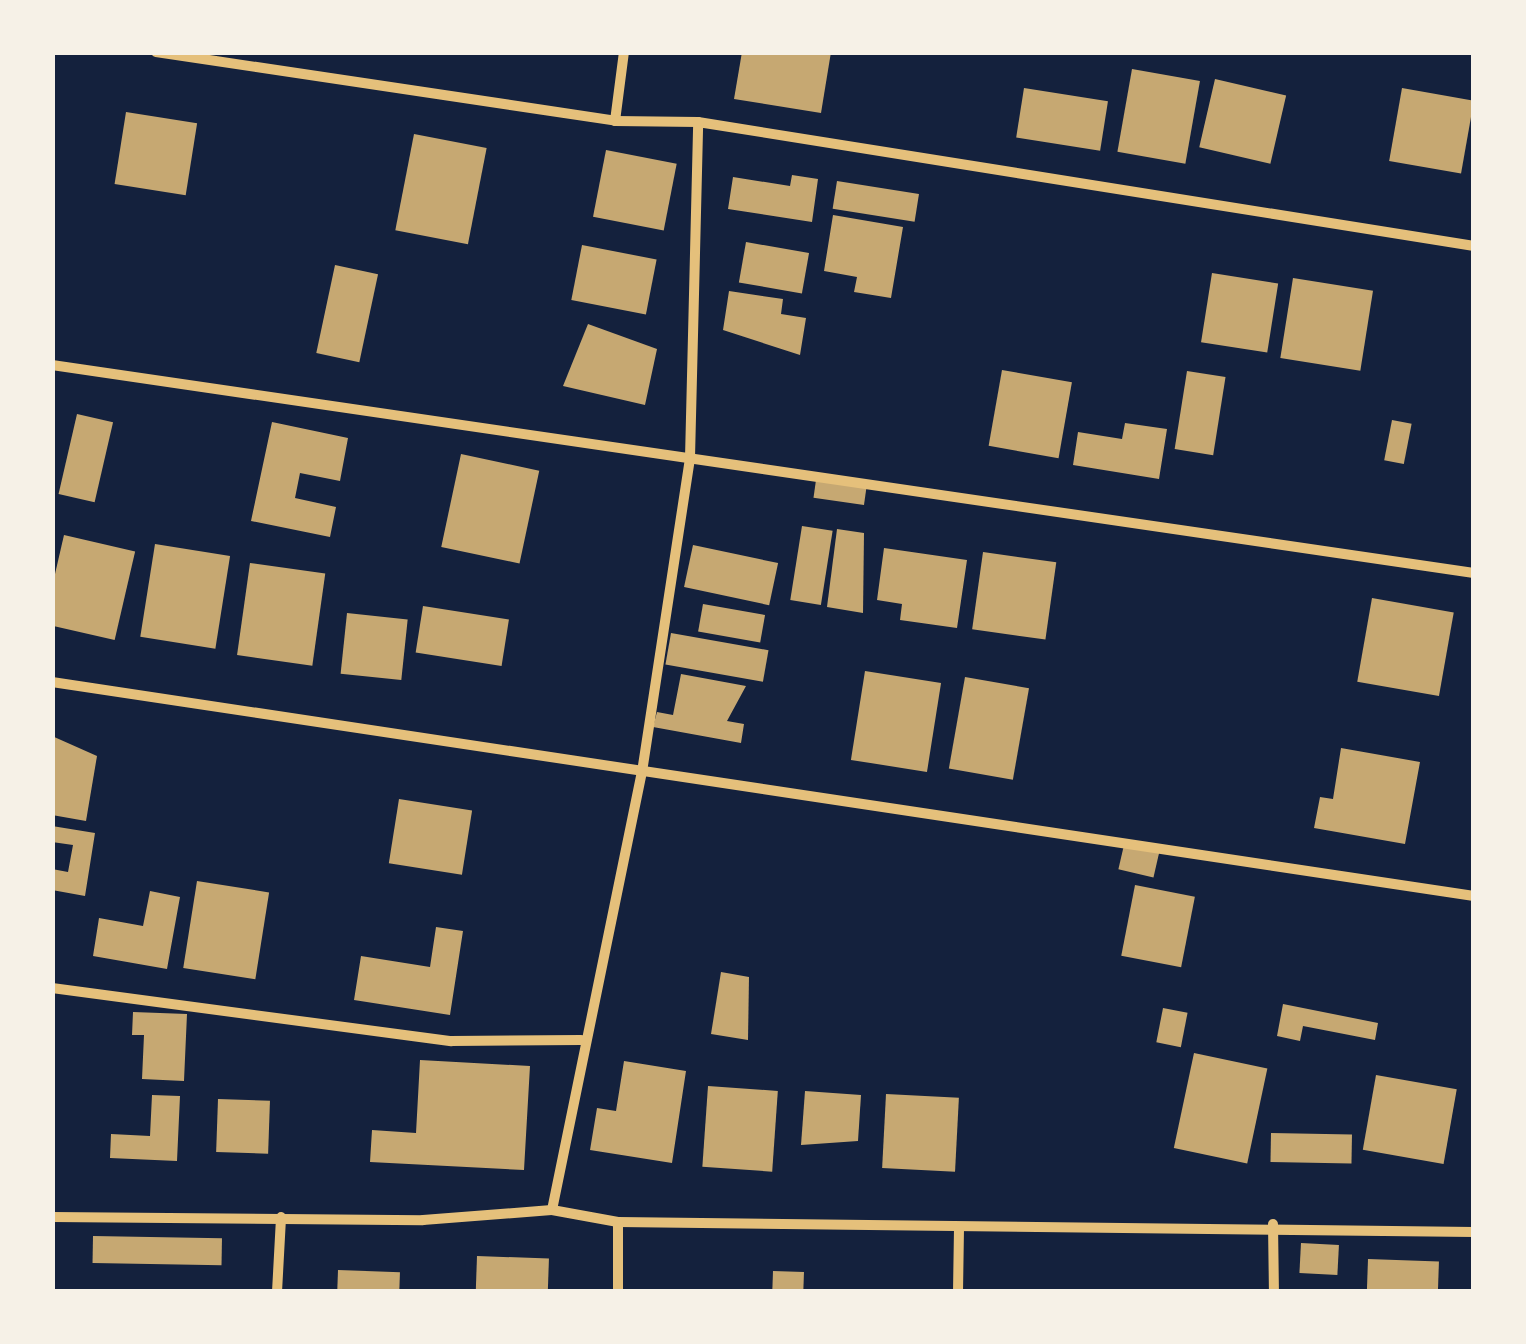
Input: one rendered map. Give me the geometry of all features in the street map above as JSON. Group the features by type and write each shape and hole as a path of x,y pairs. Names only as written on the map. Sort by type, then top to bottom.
{"street":[{"path":"156,52 614,121 698,122 1474,246"},
{"path":"614,121 624,52"},
{"path":"552,1210 581,1040 642,772 690,458 698,122"},
{"path":"52,365 1474,573"},
{"path":"52,682 1474,896"},
{"path":"52,988 451,1041 581,1040"},
{"path":"52,1216 281,1217 552,1210 618,1222 959,1228 1273,1224 1474,1232"},
{"path":"276,1292 281,1217"},
{"path":"618,1222 618,1292"},
{"path":"1273,1224 1274,1292"},
{"path":"958,1292 959,1228"}],"building":[{"path":"742,52 831,52 821,113 734,99"},
{"path":"1132,69 1200,81 1185,164 1117,152"},
{"path":"1215,79 1286,95 1270,164 1199,147"},
{"path":"1024,88 1108,101 1100,151 1016,137"},
{"path":"1402,88 1474,101 1461,174 1389,161"},
{"path":"126,112 197,123 186,195 115,184"},
{"path":"414,134 487,148 468,244 395,230"},
{"path":"606,150 677,164 664,230 593,217"},
{"path":"792,175 818,179 812,222 728,209 733,177 790,186"},
{"path":"837,181 919,194 915,222 833,209"},
{"path":"833,215 903,227 891,298 854,292 857,277 824,271"},
{"path":"746,242 809,253 802,293 739,282"},
{"path":"582,245 657,260 646,314 571,300"},
{"path":"335,265 378,274 359,362 316,353"},
{"path":"1212,273 1278,283 1267,353 1201,342"},
{"path":"1293,278 1373,291 1360,371 1280,358"},
{"path":"729,291 783,299 781,314 806,318 800,355 723,330"},
{"path":"588,324 657,349 645,405 563,386"},
{"path":"1002,370 1072,382 1059,458 989,446"},
{"path":"1187,371 1226,377 1213,455 1175,449"},
{"path":"77,414 113,422 95,502 59,494"},
{"path":"1392,420 1412,424 1404,464 1384,460"},
{"path":"272,422 348,438 340,481 300,473 295,498 336,507 330,537 251,521"},
{"path":"1125,423 1167,429 1159,479 1073,465 1078,432 1122,439"},
{"path":"461,454 539,471 520,564 441,547"},
{"path":"816,480 867,487 864,505 813,498"},
{"path":"802,526 833,531 821,605 790,600"},
{"path":"837,529 864,533 863,613 827,607"},
{"path":"64,535 135,551 115,640 52,626 52,587"},
{"path":"155,544 230,556 215,649 140,637"},
{"path":"693,545 778,563 769,605 684,587"},
{"path":"884,548 967,560 957,628 900,620 902,604 877,600"},
{"path":"983,552 1056,562 1045,640 972,629"},
{"path":"250,563 325,574 312,666 237,655"},
{"path":"1372,598 1454,612 1439,696 1357,682"},
{"path":"703,604 765,615 760,643 698,632"},
{"path":"423,606 509,620 502,666 416,652"},
{"path":"347,613 408,619 401,680 341,674"},
{"path":"671,633 768,650 763,682 665,665"},
{"path":"865,671 941,683 927,772 851,760"},
{"path":"681,674 746,686 727,721 744,724 741,743 653,727 657,712 673,715"},
{"path":"965,677 1029,688 1013,780 949,769"},
{"path":"52,736 97,756 86,821 52,815"},
{"path":"1341,748 1420,762 1405,844 1314,828 1320,797 1333,799"},
{"path":"399,799 472,811 462,875 389,863"},
{"path":"52,826 95,833 85,896 52,890 52,869 68,872 73,845 52,842"},
{"path":"1124,845 1159,853 1153,877 1118,869"},
{"path":"197,881 269,892 255,979 183,968"},
{"path":"1135,885 1195,897 1181,967 1121,956"},
{"path":"150,891 180,897 167,969 93,956 99,918 143,926"},
{"path":"436,927 463,931 450,1015 354,1000 361,956 430,967"},
{"path":"721,972 749,977 748,1040 711,1034"},
{"path":"1283,1004 1378,1023 1375,1040 1303,1026 1300,1041 1277,1036"},
{"path":"1163,1008 1188,1013 1181,1047 1156,1042"},
{"path":"133,1012 187,1014 184,1081 142,1079 144,1035 132,1035"},
{"path":"1194,1053 1267,1069 1247,1163 1174,1148"},
{"path":"420,1060 530,1066 524,1170 370,1162 372,1130 416,1133"},
{"path":"624,1061 686,1071 672,1163 590,1150 597,1108 616,1111"},
{"path":"1376,1075 1457,1089 1444,1164 1363,1150"},
{"path":"708,1086 778,1091 772,1172 702,1167"},
{"path":"805,1091 861,1095 858,1141 801,1145"},
{"path":"886,1094 959,1098 955,1172 882,1168"},
{"path":"152,1095 180,1096 177,1161 110,1158 111,1134 150,1136"},
{"path":"218,1099 270,1101 268,1154 216,1152"},
{"path":"1271,1133 1352,1134 1351,1163 1270,1162"},
{"path":"93,1236 222,1238 222,1265 93,1263"},
{"path":"1301,1243 1339,1245 1337,1275 1299,1273"},
{"path":"477,1256 549,1259 548,1292 476,1292"},
{"path":"1368,1259 1439,1261 1438,1292 1367,1292"},
{"path":"338,1270 400,1272 399,1292 337,1292"},
{"path":"773,1271 804,1272 803,1292 772,1292"}]}
